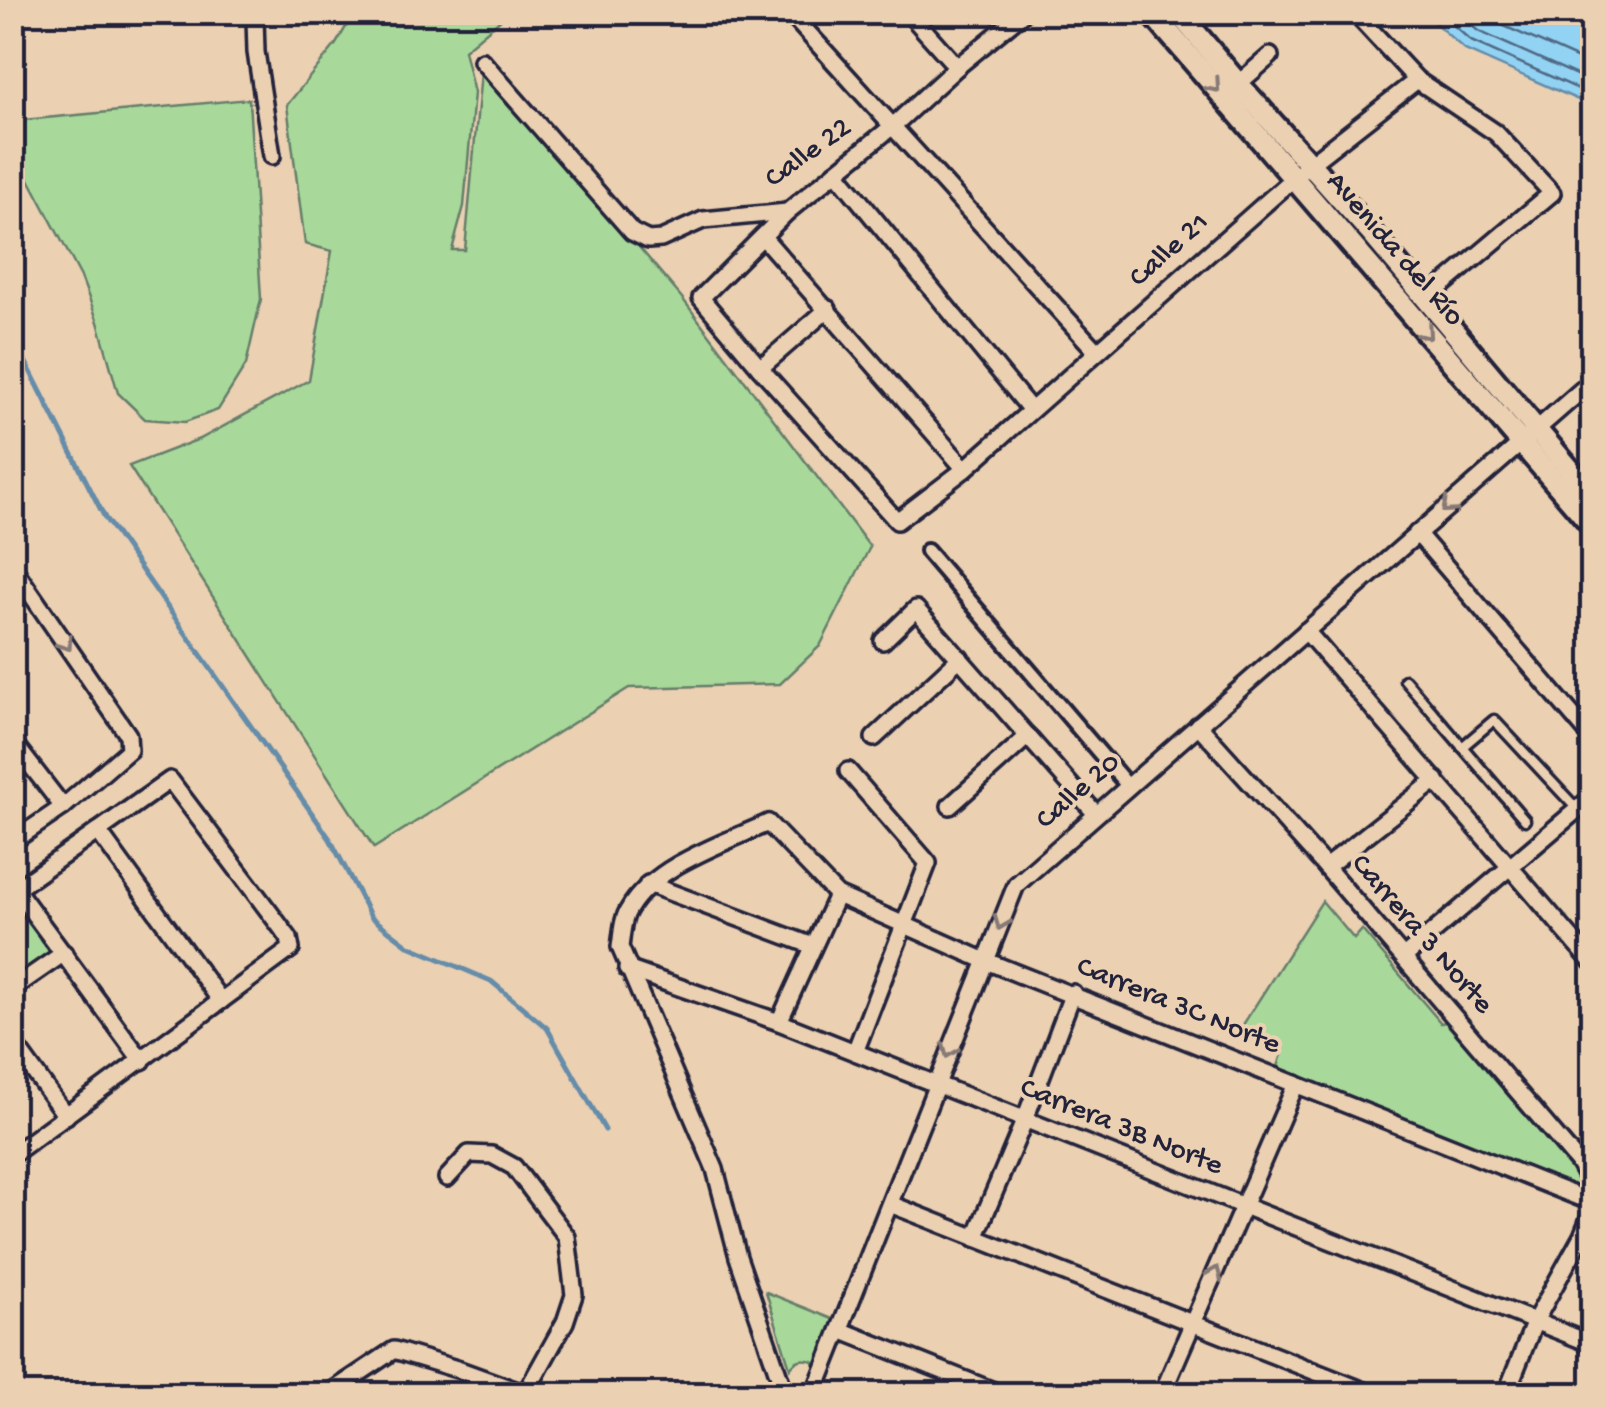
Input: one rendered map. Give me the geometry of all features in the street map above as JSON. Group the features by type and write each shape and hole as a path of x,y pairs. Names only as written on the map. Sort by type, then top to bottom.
{"street":[{"path":"257,12 256,52 272,156"},
{"path":"789,12 1097,352"},
{"path":"908,12 957,68"},
{"name":"Calle 22","path":"482,61 632,232 648,240 662,239 703,220 786,212 1024,12"},
{"name":"Avenida del Río","path":"1151,12 1294,179 1528,437 1592,496"},
{"name":"Avenida del Río","path":"1178,12 1426,300 1592,525"},
{"path":"1354,12 1417,80 1496,133 1552,193 1426,300"},
{"path":"1238,84 1270,56"},
{"name":"Calle 21","path":"760,368 897,521 964,469 1310,164 1417,80"},
{"path":"836,172 1031,410"},
{"path":"786,212 701,298 760,368 828,310"},
{"path":"764,237 964,469"},
{"name":"Calle 20","path":"814,1394 1016,884 1592,381"},
{"path":"1417,534 1592,738"},
{"path":"926,552 1128,786"},
{"path":"12,566 128,735 130,750 64,807 12,842"},
{"path":"883,642 916,608 1096,814"},
{"path":"1306,630 1592,962"},
{"path":"874,738 960,658"},
{"name":"Carrera 3 Norte","path":"1198,725 1404,957 1578,1162 1592,1188"},
{"path":"950,806 1028,736"},
{"path":"12,741 64,807"},
{"path":"848,771 928,863 855,1052"},
{"path":"12,1155 142,1061 291,949 289,938 170,780 14,889 142,1061"},
{"path":"1326,866 1436,780"},
{"path":"1404,957 1592,797"},
{"name":"Carrera 3C Norte","path":"648,884 768,823 836,895 986,961 1581,1198 1592,1198"},
{"path":"98,831 221,1002"},
{"path":"785,1394 738,1256 715,1170 620,947 626,912 648,884 813,946"},
{"path":"779,1022 836,895"},
{"path":"12,989 64,953"},
{"name":"Carrera 3B Norte","path":"628,969 779,1022 1592,1344"},
{"path":"975,1238 1073,994"},
{"path":"12,1041 66,1116"},
{"path":"1162,1394 1296,1084"},
{"path":"328,1394 394,1350 525,1394 565,1322 574,1295 567,1237 514,1167 492,1156 468,1154 447,1178"},
{"path":"890,1204 1372,1394"},
{"path":"1506,1394 1536,1322 1592,1211"},
{"path":"840,1330 1001,1394"}],"lane":[{"path":"1405,680 1524,820"},
{"path":"1462,747 1494,720 1578,810"}],"green space":[{"path":"354,13 508,13 464,50 474,93 464,206 452,250 465,250 482,61 682,298 870,547 820,646 780,684 629,688 374,848 129,466 202,438 309,380 332,251 305,244 287,105 336,44"},
{"path":"249,99 261,299 246,365 218,410 185,422 145,419 118,393 81,277 13,149 13,121"},
{"path":"17,901 59,957 13,989 12,904"},
{"path":"1322,901 1354,939 1362,930 1441,1023 1454,1020 1583,1183 1581,1189 1278,1067 1282,1054 1239,1031"},
{"path":"766,1292 835,1320 817,1370 813,1361 806,1360 797,1361 790,1368"}],"water":[{"path":"1424,13 1592,13 1592,106 1465,50"}],"waterway":[{"path":"12,335 105,518 330,839 371,917 409,946 491,981 547,1028 605,1130"}]}
